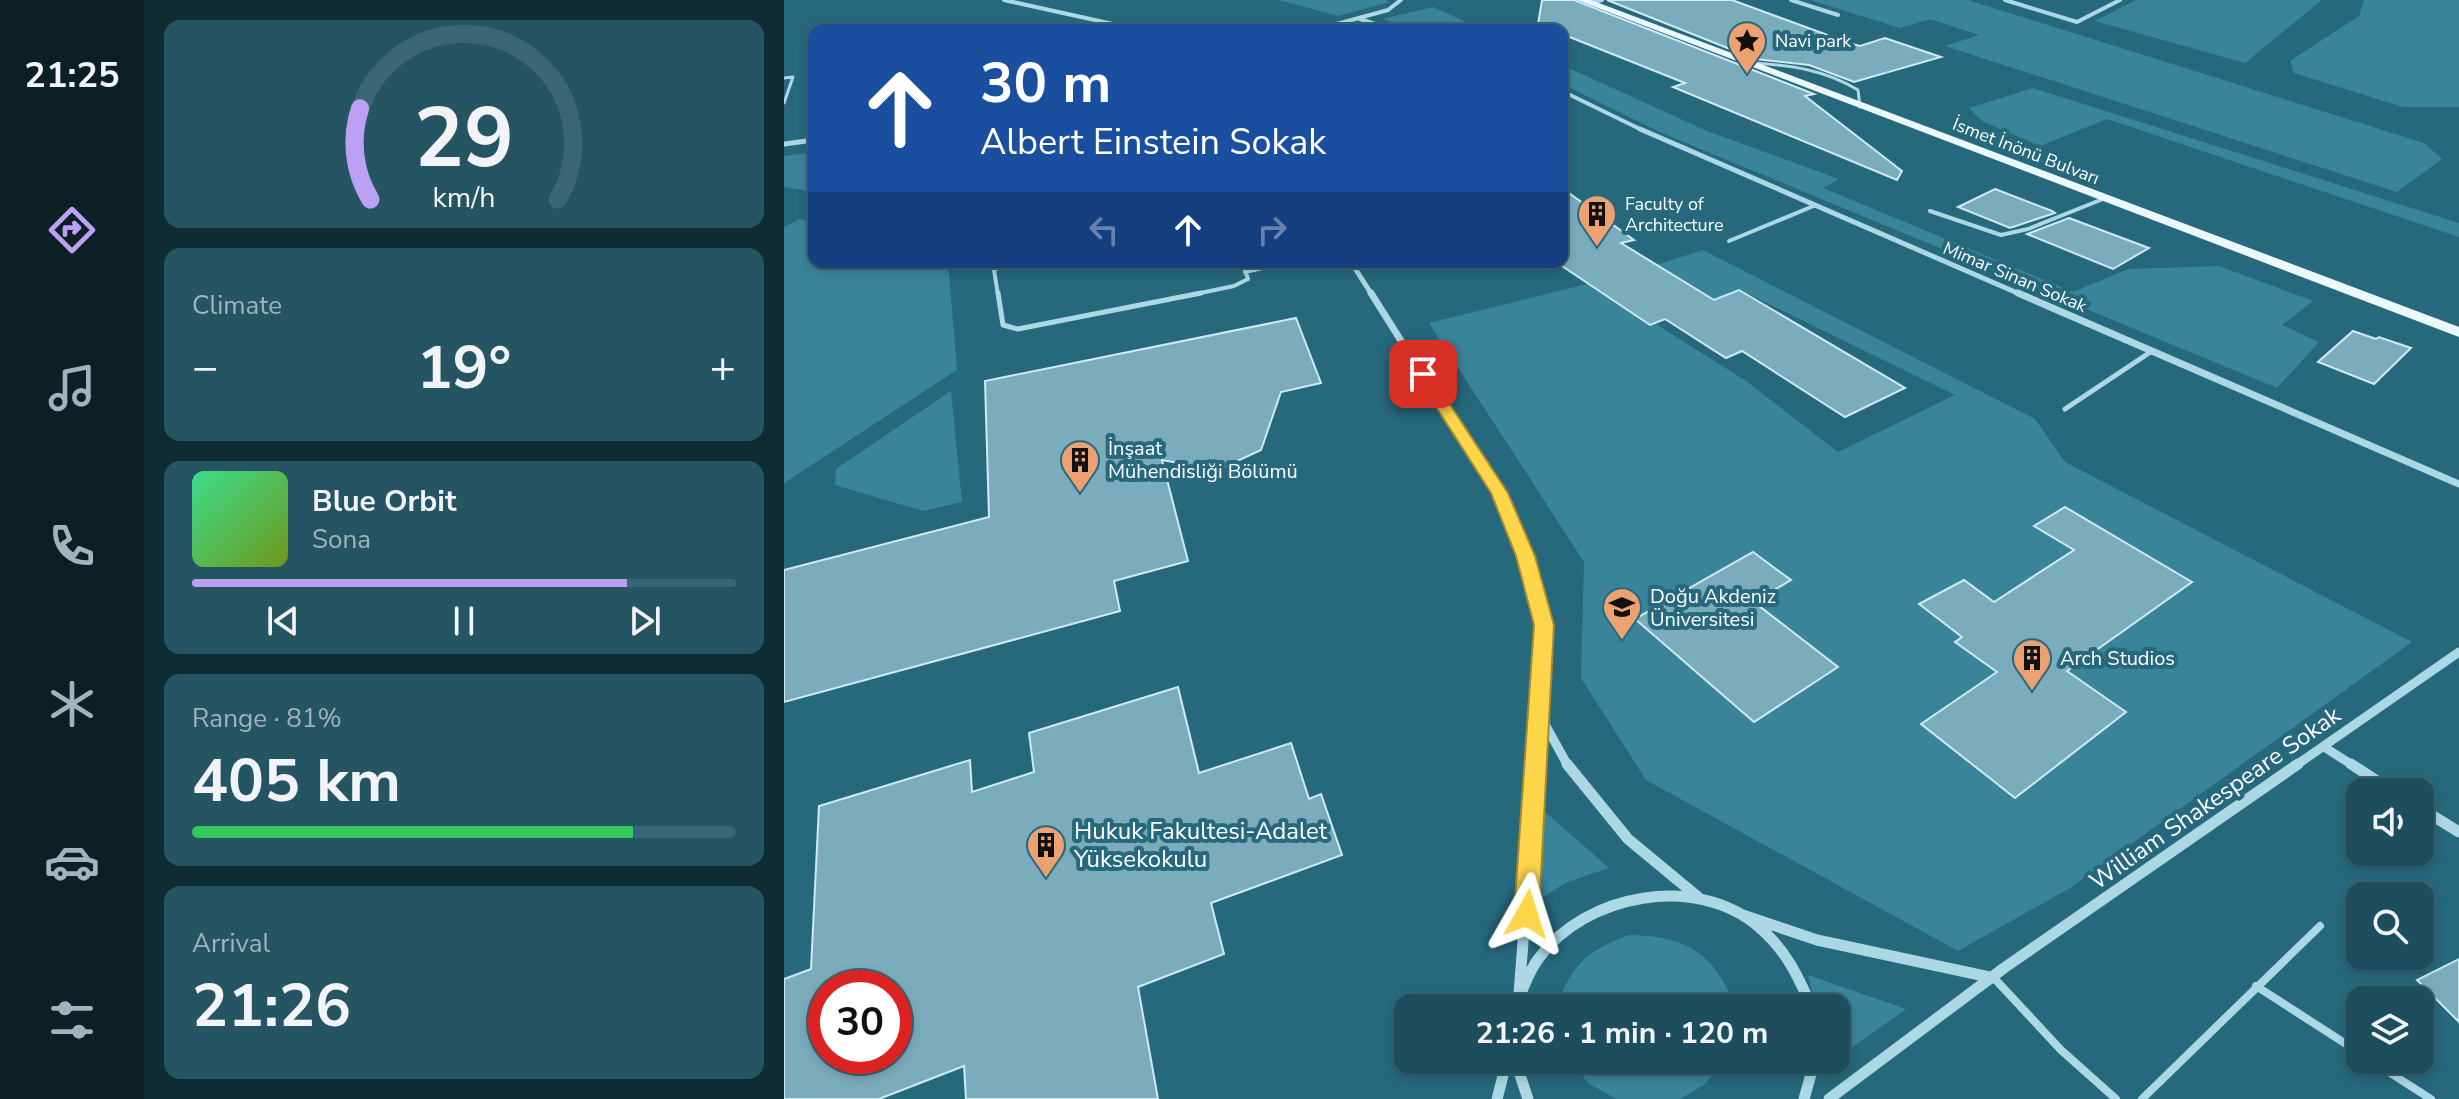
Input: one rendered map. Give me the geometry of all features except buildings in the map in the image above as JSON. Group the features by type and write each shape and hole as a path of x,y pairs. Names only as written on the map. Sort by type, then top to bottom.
{"main road":[{"name":"İsmet İnönü Bulvarı","path":"1591,1 1860,107 2459,332"}],"street":[{"path":"1004,0 1113,24"},
{"path":"1339,24 1388,10 1401,0"},
{"path":"1791,0 1838,15"},
{"path":"2005,0 2077,22 2120,0"},
{"path":"1359,19 1374,24"},
{"name":"Mimar Sinan Sokak","path":"1568,94 1816,205 2459,484"},
{"path":"784,144 808,141"},
{"path":"1355,268 1499,493 1526,556 1544,625 1532,862 1519,993"},
{"name":"William Shakespeare Sokak","path":"1829,1099 1994,978 2459,652"},
{"path":"1539,712 1556,748 1593,804 1636,848 1701,900"},
{"path":"2324,747 2372,778"},
{"path":"2434,817 2459,832"},
{"path":"1519,993 1536,959 1561,931 1591,910 1627,898 1664,894 1701,900 1817,940 1994,978"},
{"path":"1734,912 1768,935 1794,966 1806,994"},
{"path":"1497,1099 1503,1074"},
{"path":"1520,1074 1528,1099"},
{"path":"1804,1099 1811,1074"}],"lane":[{"path":"784,78 793,77 784,103"},
{"path":"1930,211 2001,235 2028,229 2103,199"},
{"path":"1729,241 1816,205"},
{"path":"998,268 994,270 1003,325 1018,329 1234,286 1248,279 1244,268"},
{"path":"1245,272 1263,268"},
{"path":"2065,409 2152,351"},
{"path":"2142,1099 2320,926"},
{"path":"1994,978 2061,1050 2116,1099"},
{"path":"2256,986 2346,1044"},
{"path":"2392,1074 2431,1099"}],"shaded area":[{"path":"1279,0 1385,0 1390,2 1338,16"},
{"path":"1810,0 1968,0 2424,143 2442,159 2397,192 1945,46 1979,35 1930,19 1900,28"},
{"path":"2136,0 2322,0 2245,63 2095,21"},
{"path":"2364,0 2459,0 2459,107 2403,107 2294,73 2290,61 2359,16"},
{"path":"1433,7 1471,24 1397,24 1383,19"},
{"path":"1568,68 1707,131 1839,179 1823,188 2073,292 2128,269 2219,266 2313,301 2282,325 2319,342 2277,388 1662,133 1568,87"},
{"path":"2033,88 2459,223 2459,237 2107,119 2040,146 1982,121 1969,108"},
{"path":"808,153 808,191 784,187 784,156"},
{"path":"800,219 808,221 808,268 948,268 957,370 784,483 784,227"},
{"path":"1703,250 2035,419 2065,462 2412,642 2070,888 1958,951 1646,780 1581,678 1584,562 1429,323 1591,283 1746,381 1838,452 1955,395 1740,290 1714,300 1656,265"},
{"path":"951,391 962,502 923,511 835,485 836,469"},
{"path":"1544,811 1609,868 1565,883 1525,909"},
{"path":"1629,935 1683,944 1708,961 1729,994 1562,994 1582,961 1602,947"},
{"path":"1808,975 1906,1009 1850,1049 1850,994 1813,994"},
{"path":"1581,1074 1714,1074 1704,1085 1680,1099 1617,1099 1589,1084"}],"place":[{"name":"Navi park","path":"1747,75"},
{"name":"Faculty of Architecture","path":"1597,248"},
{"name":"İnşaat Mühendisliği Bölümü","path":"1080,494"},
{"name":"Doğu Akdeniz Üniversitesi","path":"1622,641"},
{"name":"Arch Studios","path":"2032,692"},
{"name":"Hukuk Fakultesi-Adalet Yüksekokulu","path":"1046,879"}],"route":[{"path":"1423,374 1499,493 1526,556 1544,625 1527,914"}]}
